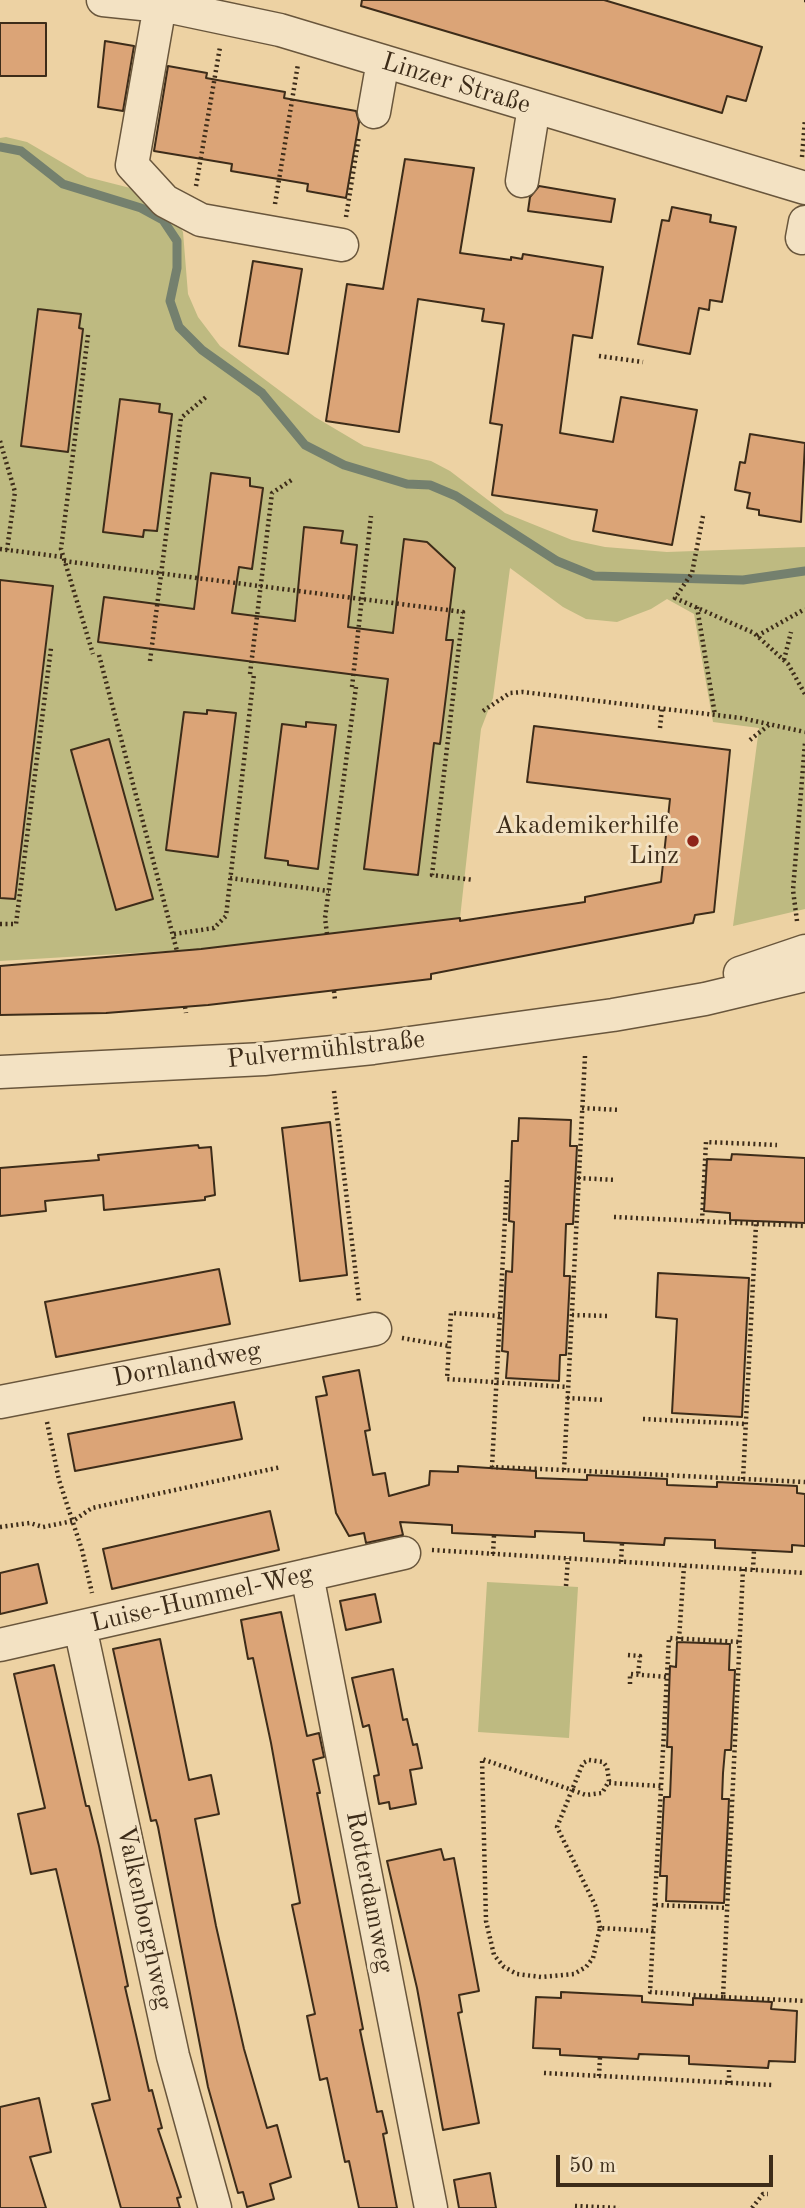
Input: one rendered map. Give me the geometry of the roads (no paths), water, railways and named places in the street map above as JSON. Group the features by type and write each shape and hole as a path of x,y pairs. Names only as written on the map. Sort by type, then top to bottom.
{"street":[{"name":"Linzer Straße","path":"103,0 160,5 226,16 534,107 804,177"},
{"path":"160,5 132,165 164,201 201,220 342,245"},
{"path":"367,123 383,61"},
{"path":"522,181 534,107"},
{"name":"Pulvermühlstraße","path":"651,1007 805,951"},
{"name":"Pulvermühlstraße","path":"0,1072 306,1055 546,1025 705,999 805,975"},
{"name":"Dornlandweg","path":"0,1402 367,1316"},
{"name":"Luise-Hummel-Weg","path":"0,1645 404,1553"},
{"name":"Rotterdamweg","path":"307,1576 431,2208"},
{"name":"Valkenborghweg","path":"89,1625 173,2056 215,2208"}],"waterway":[{"path":"0,147 21,151 63,184 141,208 163,220 177,241 177,268 170,301 179,327 202,350 262,393 305,445 344,465 407,484 430,485 456,496 557,561 594,576 743,580 805,571"}],"place":[{"name":"Akademikerhilfe Linz","path":"693,841"}]}
